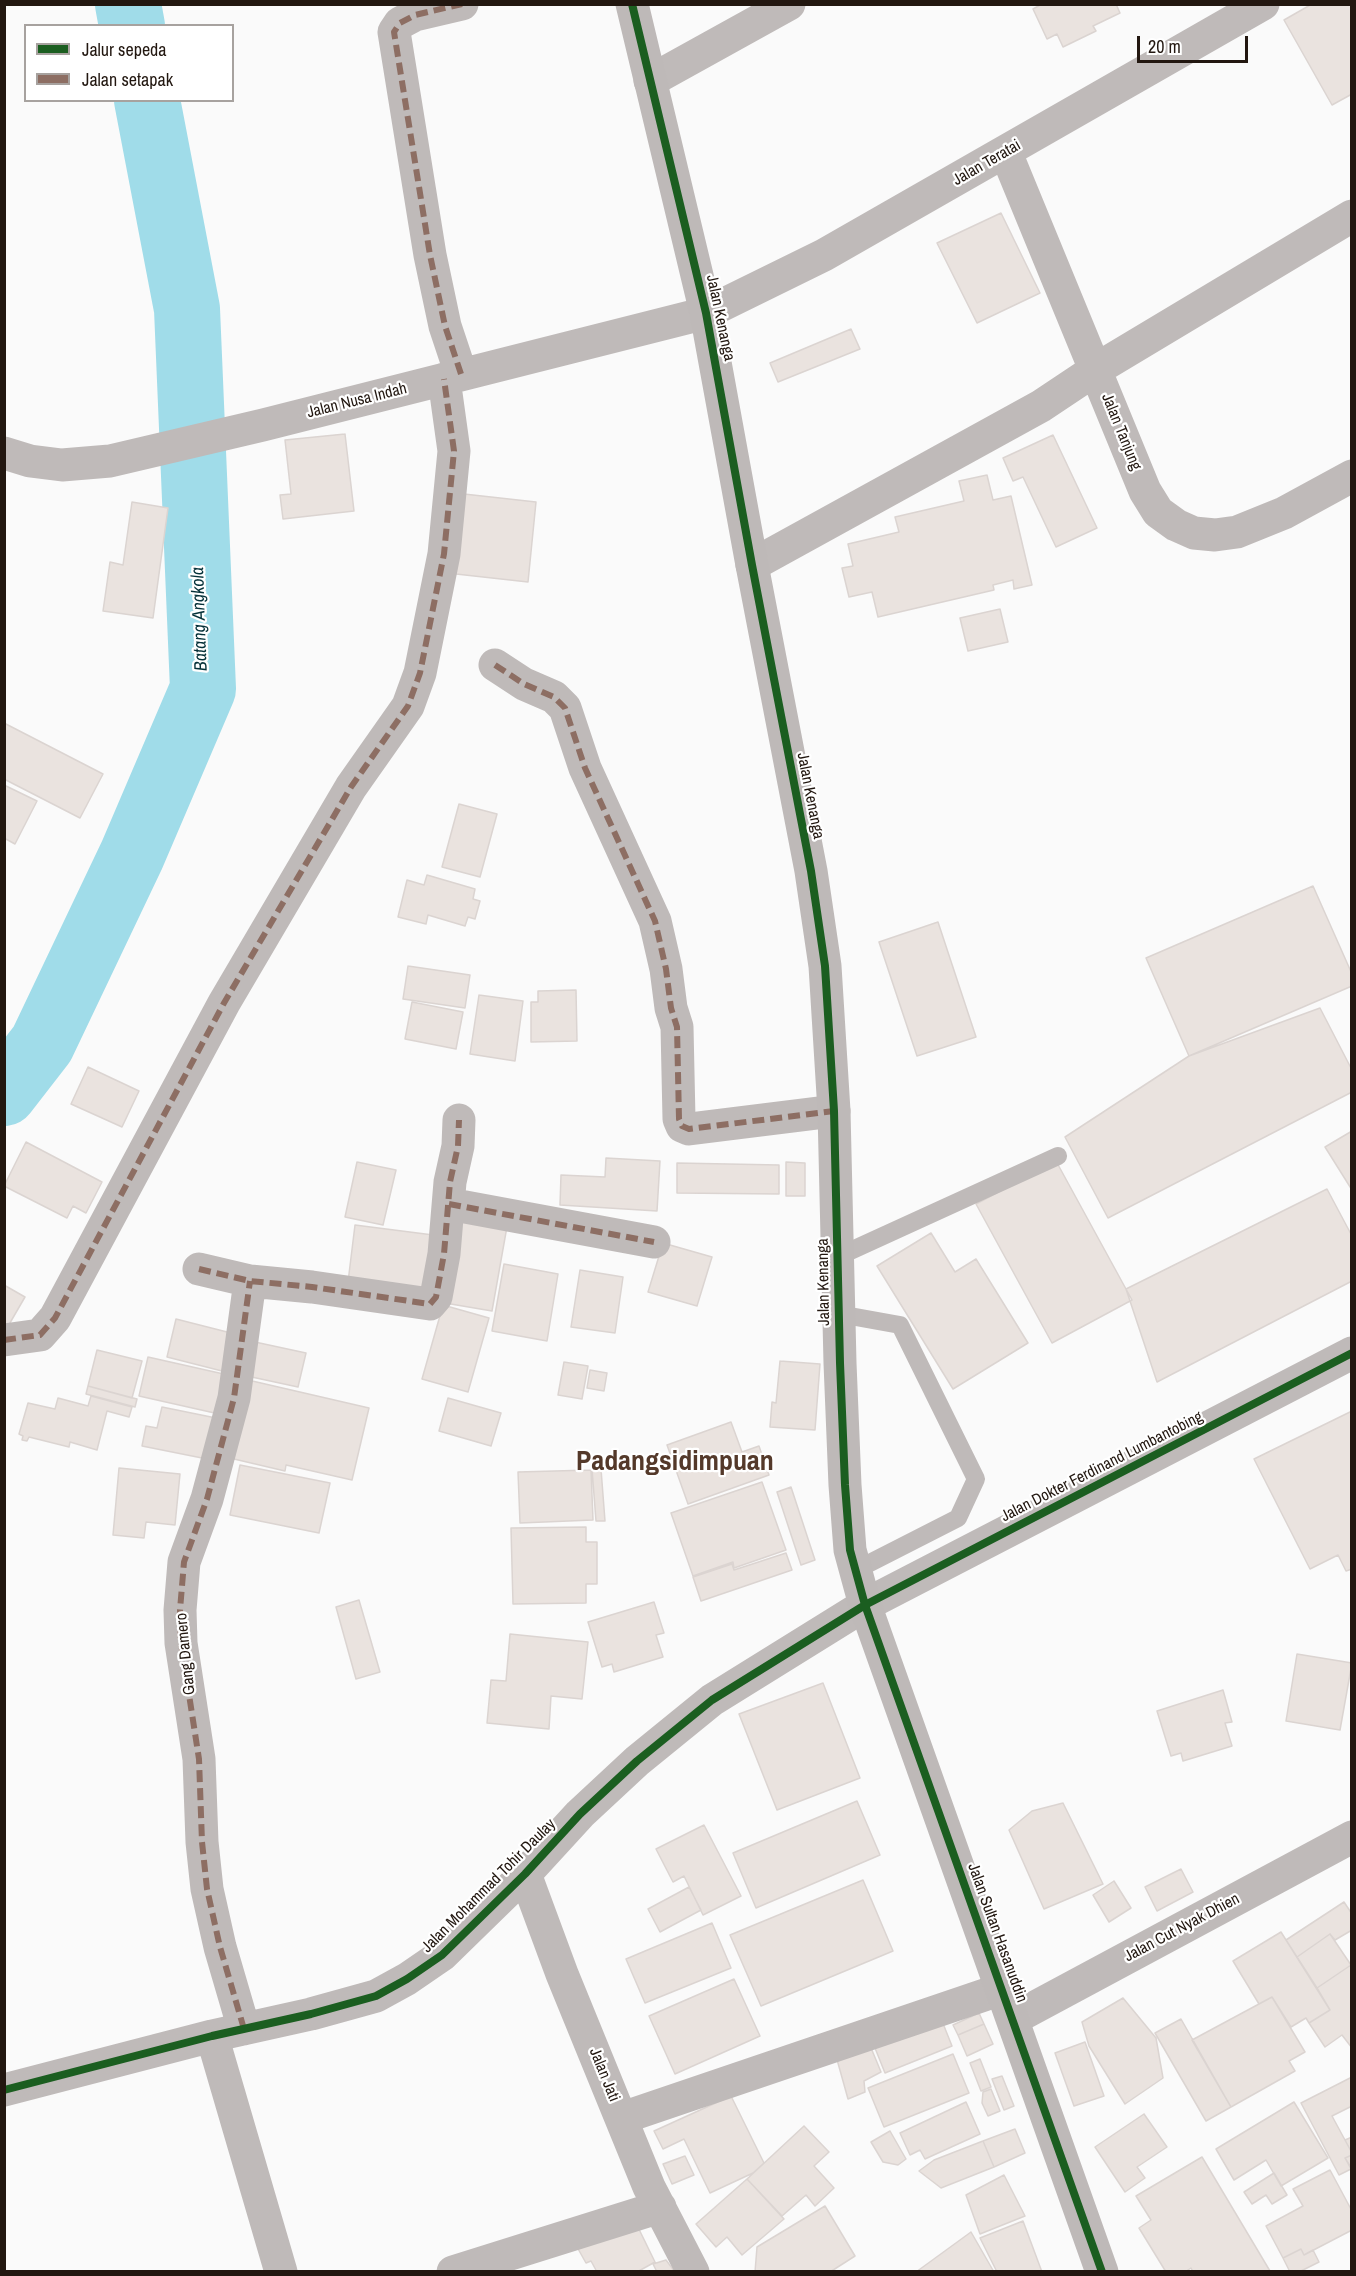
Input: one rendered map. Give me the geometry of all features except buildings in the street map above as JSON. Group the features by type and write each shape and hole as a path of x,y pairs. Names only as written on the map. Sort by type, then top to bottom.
{"street":[{"path":"4,1340 40,1335 55,1318 224,1003 351,787 408,706 420,673 444,554 454,451 452,377 395,40 396,27 414,10 462,4"},
{"name":"Jalan Kenanga","path":"632,4 706,313 811,871 825,966 834,1111 845,1485 850,1550 865,1605"},
{"path":"650,81 789,4"},
{"name":"Jalan Teratai","path":"706,313 824,255 1263,4"},
{"name":"Jalan Tanjung","path":"1006,153 1145,491 1158,512 1176,525 1194,533 1215,535 1237,532 1284,513 1352,476"},
{"path":"752,565 1031,412 1095,370 1352,216"},
{"name":"Jalan Nusa Indah","path":"4,453 30,461 62,465 110,461 263,425 706,313"},
{"path":"495,665 524,684 554,697 565,708 585,768 655,921 666,969 671,1008 677,1028 679,1119 682,1126 689,1129 834,1111"},
{"path":"199,1269 250,1281 312,1287 430,1304 436,1297 438,1288 459,1120"},
{"path":"449,1204 654,1242"},
{"name":"Gang Damero","path":"244,2029 220,1947 207,1889 202,1842 199,1759 182,1643 180,1610 184,1562 207,1499 234,1398 250,1281"},
{"name":"Jalan Dokter Ferdinand Lumbantobing","path":"865,1605 1352,1353"},
{"name":"Jalan Mohammad Tohir Daulay","path":"4,2090 212,2036 311,2014 376,1996 407,1979 442,1955 525,1874 580,1814 637,1761 712,1700 865,1605"},
{"name":"Jalan Sultan Hasanuddin","path":"865,1605 1102,2271"},
{"name":"Jalan Cut Nyak Dhien","path":"622,2118 1008,2004 1352,1837"},
{"name":"Jalan Jati","path":"525,1874 562,1974 649,2187 693,2271"},
{"path":"212,2036 281,2271"},
{"path":"453,2271 660,2207"}],"lane":[{"path":"837,1257 1058,1156"},
{"path":"839,1314 900,1325 976,1479 958,1518 856,1570"}],"waterway":[{"name":"Batang Angkola","path":"128,4 132,24"},
{"name":"Batang Angkola","path":"4,1093 42,1044 132,855 203,689 187,309 147,102"}],"marked path":[{"path":"461,374 445,326 430,255 394,32 400,23 415,15 462,4"},
{"path":"4,1340 40,1335 55,1318 224,1003 351,787 408,706 420,673 444,554 454,451 444,379"},
{"path":"495,665 524,684 554,697 565,708 585,768 655,921 666,969 671,1008 677,1027 679,1119 682,1126 689,1129 834,1111"},
{"path":"199,1269 250,1281 312,1287 430,1304 436,1297 444,1254 450,1182 458,1146 459,1120"},
{"path":"449,1204 654,1242"},
{"path":"244,2029 220,1947 207,1889 202,1842 199,1759 181,1643 180,1610 184,1562 207,1499 234,1398 250,1281"}],"cycle path":[{"path":"632,4 706,313 811,871 825,966 834,1111 840,1363 850,1550 865,1605 1102,2272"},
{"path":"4,2090 376,1996 407,1979 442,1955 525,1874 580,1814 637,1761 712,1700 865,1605 1352,1353"}],"district":[{"name":"Padangsidimpuan","path":"675,1462"}]}
